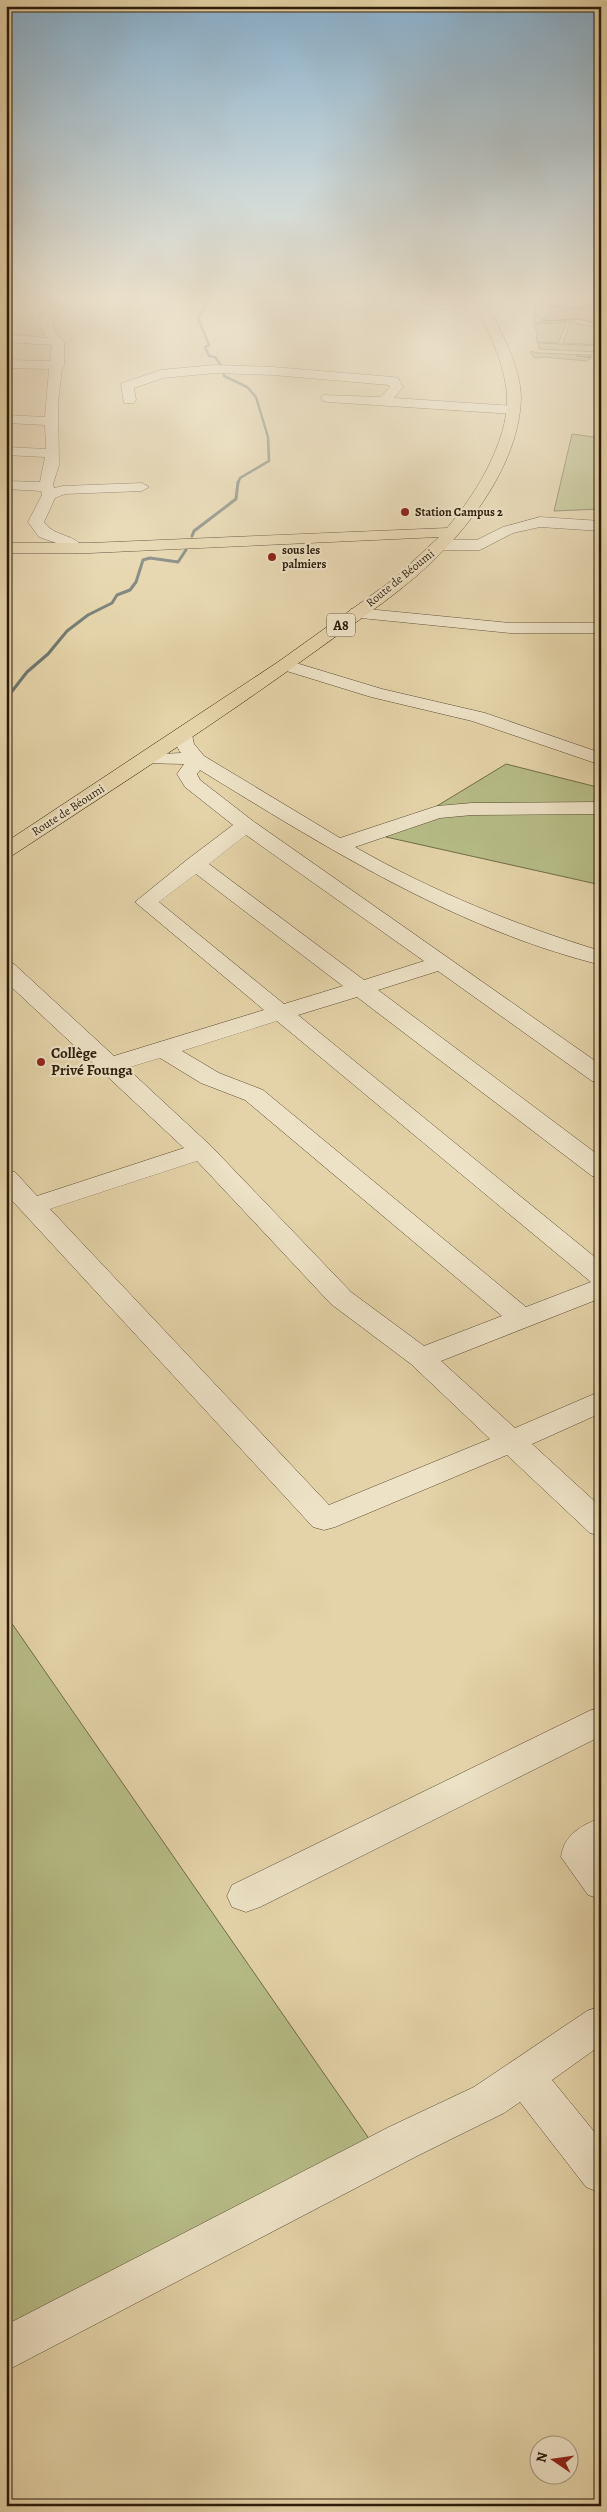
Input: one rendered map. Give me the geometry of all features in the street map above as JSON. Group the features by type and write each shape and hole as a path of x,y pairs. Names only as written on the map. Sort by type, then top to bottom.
{"main road":[{"name":"Route de Béoumi","path":"6,851 286,665 414,570 440,545 477,498 496,467 508,435 511,413"},
{"path":"6,548 76,548 451,532"}],"street":[{"path":"52,413 51,472 48,491 36,522 44,534 71,543 76,548"},
{"path":"6,419 52,421"},
{"path":"6,451 51,452"},
{"path":"6,485 48,491 142,487"},
{"path":"440,545 480,545 521,525 550,522 601,512"},
{"path":"550,522 601,526"},
{"path":"357,613 510,628 601,628"},
{"path":"286,665 377,693 478,717 601,759"},
{"path":"184,734 184,745 196,759 339,845 402,880 461,908 568,948 601,958"},
{"path":"146,759 196,759"},
{"path":"196,759 187,774 192,783 246,825 601,1076"},
{"path":"339,845 437,812 472,809 601,808"},
{"path":"246,825 146,902 601,1276"},
{"path":"195,864 361,987 601,1170"},
{"path":"111,1065 442,963"},
{"path":"6,969 202,1151 340,1298 421,1358 601,1525"},
{"path":"162,1049 210,1078 254,1095 523,1319"},
{"path":"32,1206 202,1151"},
{"path":"6,1178 324,1519 512,1441 601,1401"},
{"path":"421,1358 601,1288"},
{"path":"246,1896 601,1720"},
{"path":"601,1833 581,1847 580,1857 601,1884"},
{"path":"6,2349 404,2141 489,2100 601,2023"},
{"path":"524,2076 601,2173"}],"green space":[{"path":"572,434 601,438 601,509 554,511"},
{"path":"506,764 601,788 601,885 386,837"},
{"path":"6,1615 379,2153 6,2343"}],"waterway":[{"path":"238,483 240,478 269,461 268,437 261,413"},
{"path":"192,536 194,531 236,499 238,482"},
{"path":"6,699 27,672 48,654 67,631 88,615 112,603 117,595 130,590 136,582 143,560 150,558 178,562 186,550"}],"place":[{"name":"Station Campus 2","path":"405,512"},
{"name":"sous les palmiers","path":"272,557"},
{"name":"Collège Privé Founga","path":"41,1062"}]}
